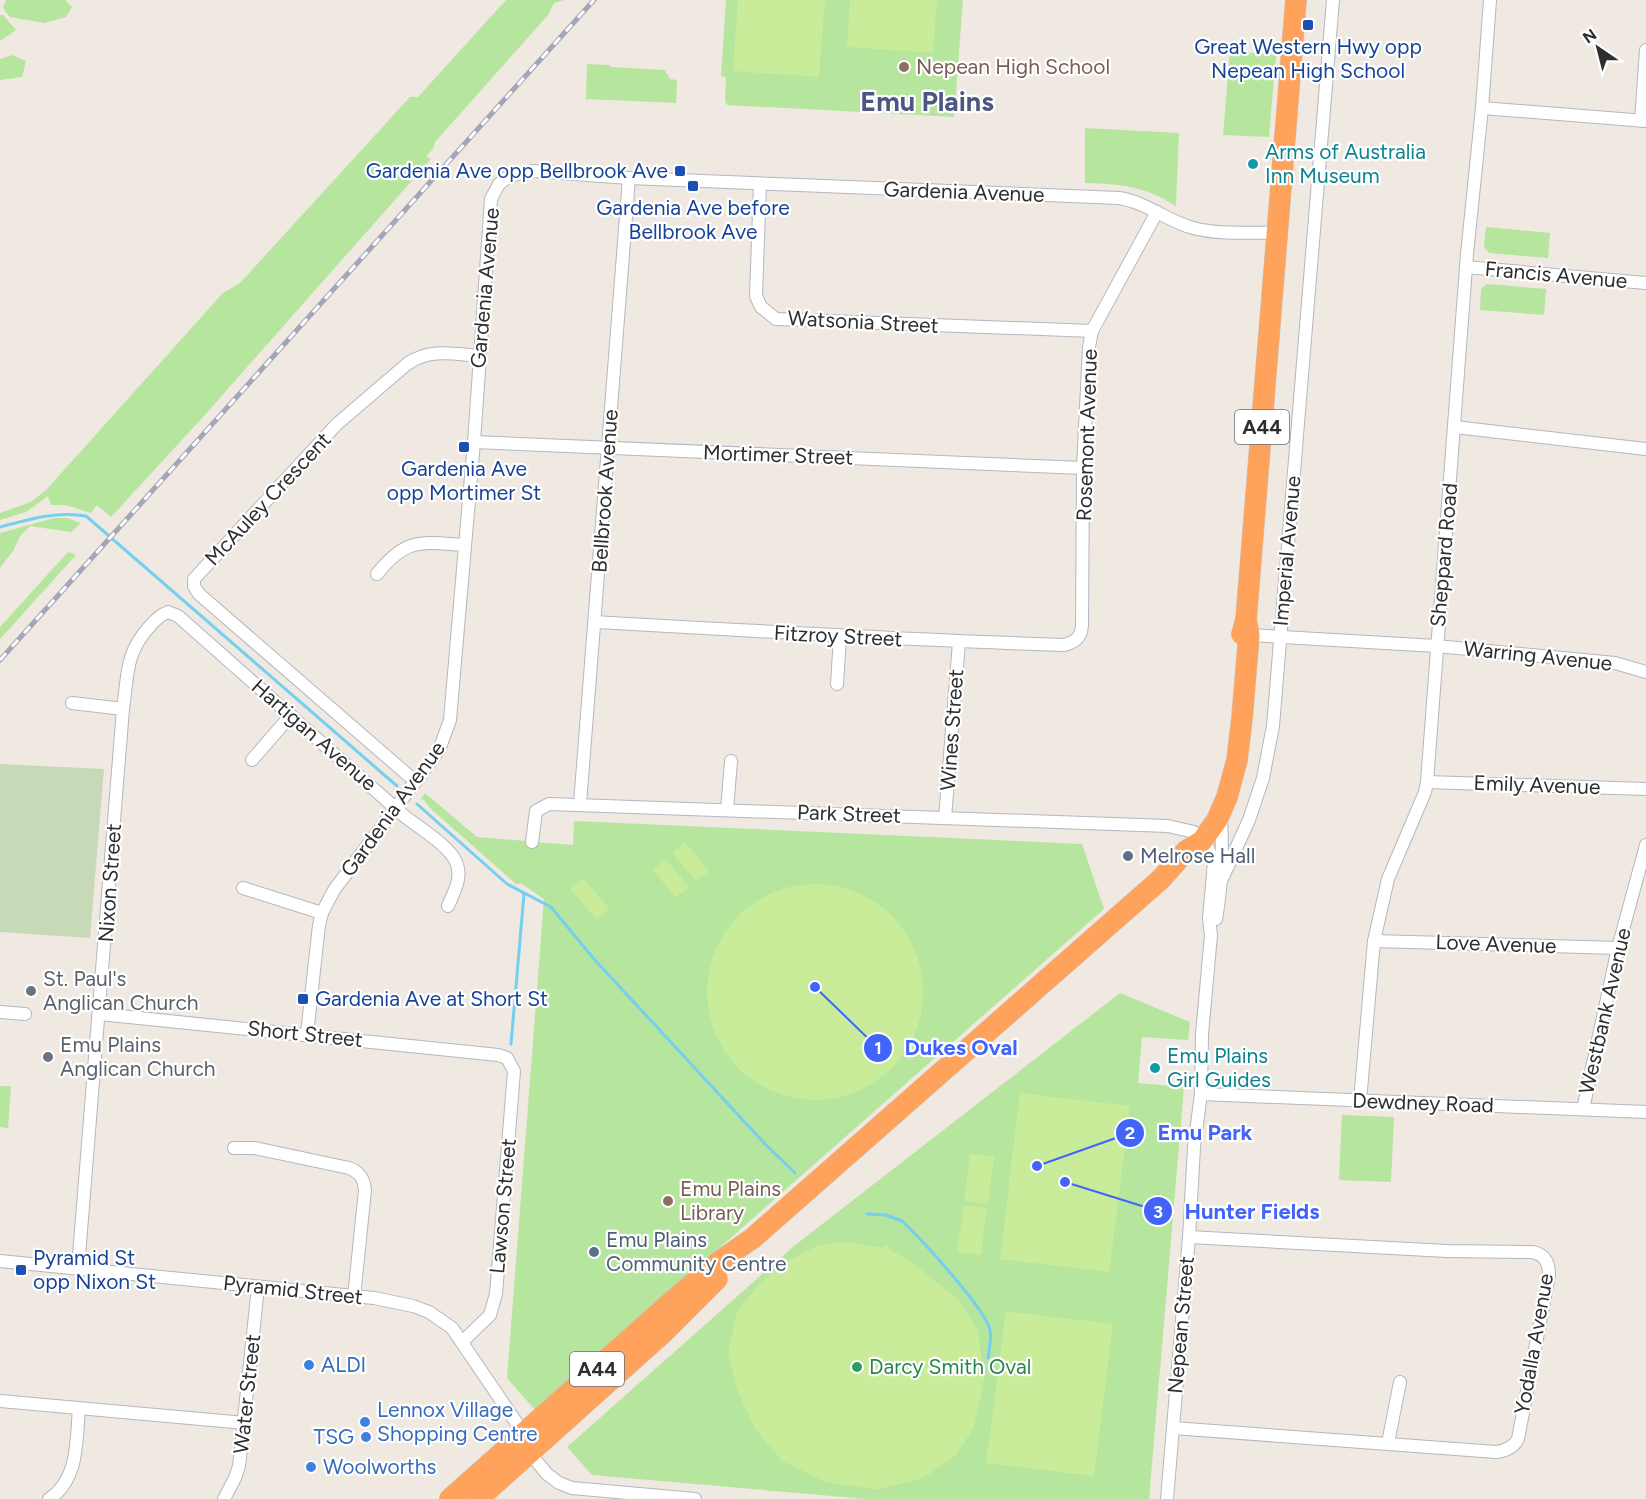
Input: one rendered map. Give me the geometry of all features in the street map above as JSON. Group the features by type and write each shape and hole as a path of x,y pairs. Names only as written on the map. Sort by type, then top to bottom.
{"highway":[{"name":"A44","path":"450,1499 527,1444 688,1310 753,1238 1161,879 1220,813 1230,788 1236,760 1296,0"},
{"name":"A44","path":"1194,842 1224,767 1233,724 1242,634 1248,628"},
{"name":"A44","path":"478,1499 527,1444"}],"street":[{"name":"Imperial Avenue","path":"1222,879 1249,820 1263,778 1273,726 1333,0"},
{"name":"Sheppard Road","path":"1360,1101 1374,941 1388,879 1425,792 1427,782 1466,267 1490,0"},
{"path":"1482,108 1644,121 1646,50"},
{"name":"Gardenia Avenue","path":"307,1034 322,913 334,890 439,750 450,720 474,442 491,200 499,184 514,173 533,171 629,178 1119,198 1138,202 1186,226 1203,230 1278,233"},
{"name":"Bellbrook Avenue","path":"580,804 629,178"},
{"name":"Watsonia Street","path":"760,184 756,296 761,307 776,319 1092,331"},
{"name":"Rosemont Avenue","path":"1078,638 1082,626 1083,468 1089,347 1092,331 1157,212"},
{"name":"Francis Avenue","path":"1466,267 1646,283"},
{"name":"McAuley Crescent","path":"416,782 199,594 194,586 194,579 337,424 407,364 430,353 479,356"},
{"path":"1455,427 1646,449"},
{"name":"Mortimer Street","path":"474,442 1083,468"},
{"path":"377,574 388,561 411,545 422,542 464,544"},
{"name":"Hartigan Avenue","path":"160,615 168,612 178,616 396,808 448,850 455,860 459,877 448,906"},
{"name":"Nixon Street","path":"78,1268 123,709 134,646 160,615"},
{"name":"Fitzroy Street","path":"595,622 958,642 1064,645 1078,638"},
{"name":"Warring Avenue","path":"1248,628 1280,636 1436,646 1614,663 1646,672"},
{"path":"837,684 840,637"},
{"name":"Wines Street","path":"945,818 958,642"},
{"path":"72,703 123,709"},
{"path":"252,760 291,715"},
{"path":"727,810 731,761"},
{"name":"Emily Avenue","path":"1427,782 1646,789"},
{"name":"Park Street","path":"532,842 535,814 539,808 549,804 1168,826 1194,842"},
{"name":"Nepean Street","path":"1211,935 1216,921 1222,879 1223,846 1220,813"},
{"name":"Nepean Street","path":"1167,1499 1189,1237 1194,1146 1201,1094 1202,1034 1211,935 1209,919 1214,862 1194,842"},
{"name":"Westbank Avenue","path":"1583,1109 1618,948 1646,844"},
{"path":"243,888 322,913"},
{"name":"Love Avenue","path":"1374,941 1618,948"},
{"path":"0,1012 25,1014"},
{"name":"Short Street","path":"100,1014 498,1055 510,1060"},
{"name":"Lawson Street","path":"463,1341 490,1315 495,1301 514,1071 510,1060"},
{"name":"Dewdney Road","path":"1201,1094 1646,1112"},
{"path":"234,1148 255,1148 349,1168 364,1180 365,1190 354,1297"},
{"name":"Yodalla Avenue","path":"1173,1428 1496,1452 1505,1450 1514,1445 1518,1439 1549,1275 1548,1263 1544,1257 1532,1252 1447,1251 1189,1237"},
{"name":"Pyramid Street","path":"0,1261 403,1303 429,1312 452,1328 463,1341 547,1474 559,1483 572,1488 695,1499"},
{"name":"Water Street","path":"224,1499 239,1466 258,1287"},
{"path":"1389,1443 1400,1382"},
{"path":"0,1401 245,1423"},
{"path":"49,1499 66,1482 73,1467 79,1409"}],"green space":[{"path":"6,0 65,0 72,7 66,17 44,23 10,17 3,8"},
{"path":"506,0 564,0 554,3 548,15 435,142 433,149 426,156 431,159 203,417 111,517 97,505 91,513 66,505 51,505 48,496 26,512 0,520 0,513 31,502 46,490 223,293 240,283 410,97 418,97"},
{"path":"726,0 963,0 954,117 727,105 725,101 726,77 721,76"},
{"path":"738,0 825,0 819,77 733,71"},
{"path":"850,0 937,0 933,53 847,47"},
{"path":"0,15 3,15 16,30 0,41"},
{"path":"1230,51 1276,55 1269,137 1223,135"},
{"path":"12,55 26,61 22,77 0,80 0,59"},
{"path":"587,64 665,70 670,79 677,80 676,103 586,99"},
{"path":"1085,128 1179,133 1176,206 1153,194 1132,187 1085,183"},
{"path":"1486,227 1550,233 1548,258 1489,253 1484,247"},
{"path":"1487,284 1546,289 1544,315 1480,310 1481,289"},
{"path":"54,518 67,518 81,523 71,532 30,526 20,536 13,551 0,568 0,533"},
{"path":"68,552 76,555 0,639 0,627"},
{"path":"0,764 104,769 90,938 0,932"},
{"path":"425,793 477,837 573,845 574,821 1082,844 1104,909 709,1257 537,1412 507,1378 544,899 522,884 516,884 430,808 423,799 420,800"},
{"path":"685,842 709,871 696,881 672,853"},
{"path":"666,859 689,887 676,898 653,870"},
{"path":"583,878 610,909 597,920 570,889"},
{"path":"815,884 836,886 856,892 875,902 891,916 905,932 915,951 921,971 923,992 921,1013 915,1033 905,1052 891,1068 875,1082 856,1092 836,1098 815,1100 794,1098 774,1092 755,1082 739,1068 725,1052 715,1033 709,1013 707,992 709,971 715,951 725,932 739,916 755,902 774,892 794,886"},
{"path":"1120,993 1190,1022 1188,1040 1142,1037 1138,1083 1184,1087 1149,1499 866,1499 592,1475 567,1447 794,1246"},
{"path":"0,1086 11,1086 8,1128 0,1127"},
{"path":"1020,1093 1130,1106 1109,1272 1000,1259"},
{"path":"1342,1115 1394,1117 1391,1182 1339,1180"},
{"path":"970,1154 994,1157 988,1204 964,1201"},
{"path":"964,1205 987,1208 981,1255 957,1252"},
{"name":"Darcy Smith Oval","path":"847,1242 883,1248 886,1245 891,1251 909,1260 960,1301 978,1331 984,1380 974,1427 955,1456 923,1478 878,1490 825,1482 782,1461 756,1430 737,1390 728,1354 737,1312 758,1285 786,1262 818,1245"},
{"path":"1006,1311 1113,1324 1094,1476 986,1463"}],"waterway":[{"path":"0,527 54,515 86,516 397,786"},
{"path":"417,804 507,884 551,907 594,959 765,1144 795,1173"},
{"path":"511,1044 524,894"},
{"path":"867,1214 886,1215 902,1221 951,1274 986,1320 991,1334 988,1358"}],"railway":[{"path":"0,660 594,0"}],"place":[{"name":"Great Western Hwy opp Nepean High School","path":"1308,25"},
{"name":"Nepean High School","path":"904,67"},
{"name":"Arms of Australia Inn Museum","path":"1253,164"},
{"name":"Gardenia Ave opp Bellbrook Ave","path":"680,171"},
{"name":"Gardenia Ave before Bellbrook Ave","path":"693,186"},
{"name":"Gardenia Ave opp Mortimer St","path":"464,447"},
{"name":"Melrose Hall","path":"1128,856"},
{"name":"Dukes Oval","path":"815,987"},
{"name":"St. Paul's Anglican Church","path":"31,991"},
{"name":"Gardenia Ave at Short St","path":"303,999"},
{"name":"Emu Plains Anglican Church","path":"48,1057"},
{"name":"Emu Plains Girl Guides","path":"1155,1068"},
{"name":"Emu Park","path":"1037,1166"},
{"name":"Hunter Fields","path":"1065,1182"},
{"name":"Emu Plains Library","path":"668,1201"},
{"name":"Emu Plains Community Centre","path":"594,1252"},
{"name":"Pyramid St opp Nixon St","path":"21,1270"},
{"name":"ALDI","path":"309,1365"},
{"name":"Darcy Smith Oval","path":"857,1367"},
{"name":"Lennox Village Shopping Centre","path":"365,1422"},
{"name":"TSG","path":"366,1437"},
{"name":"Woolworths","path":"311,1467"}],"district":[{"name":"Emu Plains","path":"927,102"}]}
